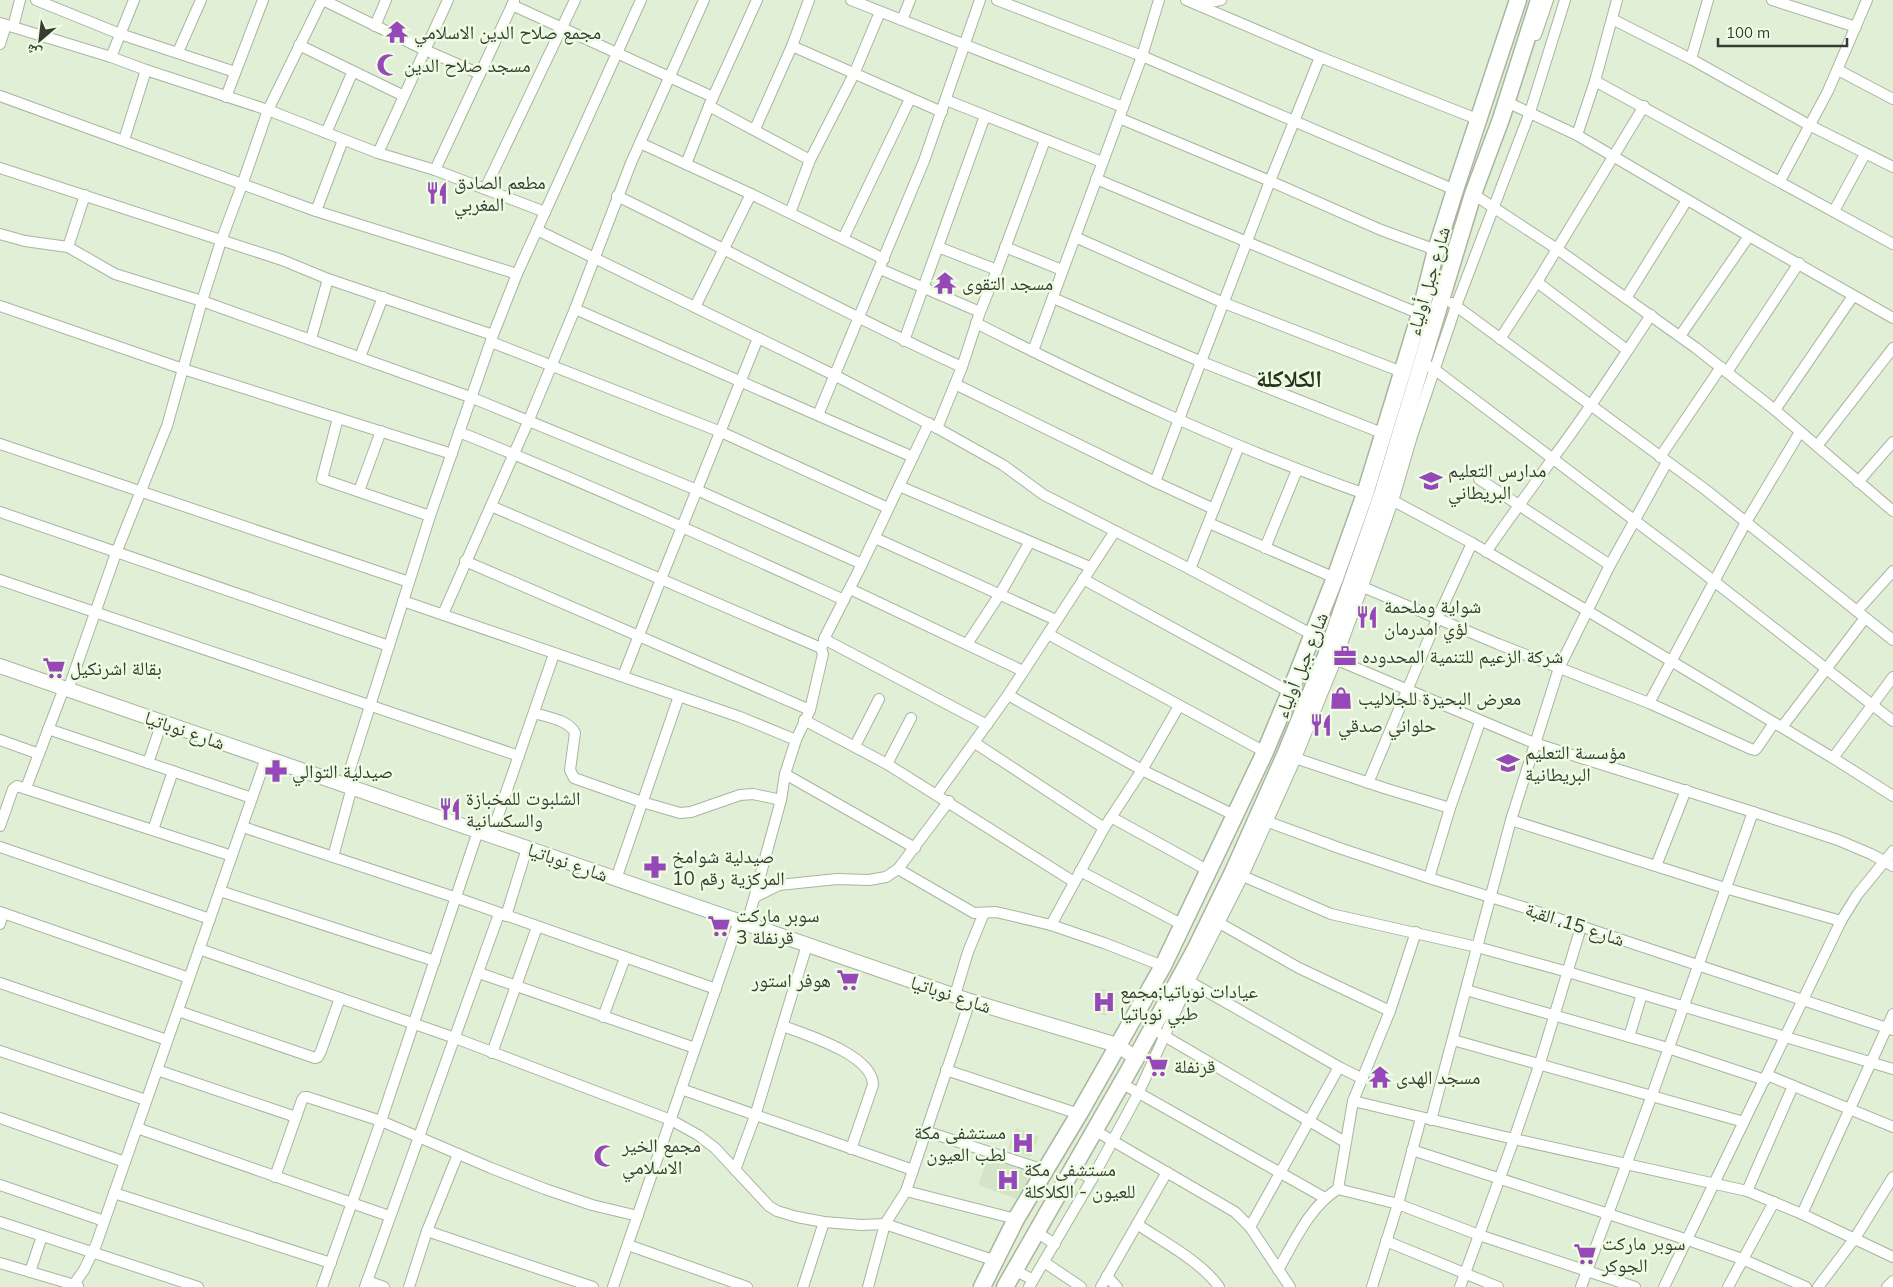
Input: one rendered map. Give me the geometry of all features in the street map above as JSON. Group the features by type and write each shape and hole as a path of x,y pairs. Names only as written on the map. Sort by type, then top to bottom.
{"main road":[{"name":"شارع جبل أولياء","path":"982,1287 1016,1219 1079,1114 1162,966 1265,752 1290,692 1335,578 1365,494 1382,433 1420,314 1436,250 1477,119 1518,0"},
{"name":"شارع جبل أولياء","path":"1005,1287 1136,1058 1158,1033 1238,874 1290,757 1331,658 1388,498 1449,302 1473,194 1500,123 1539,0"}],"street":[{"path":"0,44 6,25 20,0"},
{"path":"36,0 120,34 235,72"},
{"path":"111,57 134,0"},
{"path":"178,52 201,0"},
{"path":"226,97 263,0"},
{"path":"26,788 167,426 221,241 268,110 322,0 424,50 480,74"},
{"path":"374,26 386,0"},
{"path":"378,153 448,0"},
{"path":"485,189 575,0"},
{"path":"333,857 348,786 371,706 430,516 470,397 517,274 641,0"},
{"path":"443,614 528,422 575,309 640,143 704,0"},
{"path":"686,164 711,102 757,0"},
{"path":"755,130 810,0"},
{"path":"851,0 1123,107"},
{"path":"902,20 910,0"},
{"path":"818,416 924,162 980,0"},
{"path":"997,0 1142,56 1455,190"},
{"path":"1032,351 1142,56 1160,0"},
{"path":"1191,2 1222,0"},
{"path":"1500,123 1514,105 1548,0"},
{"path":"1565,0 1530,112 1493,206 1449,302 1591,405 1746,522 1893,640"},
{"path":"1578,135 1596,81 1617,0"},
{"path":"1691,59 1708,0"},
{"path":"1772,0 1856,27"},
{"path":"1780,181 1838,70 1867,0"},
{"path":"1191,2 1477,119"},
{"path":"435,170 513,3 562,28 669,77 755,130 810,160"},
{"path":"790,213 810,160 854,74 880,12"},
{"path":"1612,19 1691,59 1808,125 1893,167"},
{"path":"6,25 111,57 268,110 378,153 435,170 545,212"},
{"path":"299,45 404,96"},
{"path":"792,46 942,112"},
{"path":"1155,482 1320,56"},
{"path":"124,140 146,70"},
{"path":"1838,70 1893,99"},
{"path":"326,133 353,72"},
{"path":"1596,81 1893,244"},
{"path":"0,96 316,211 517,274"},
{"path":"843,239 910,99"},
{"path":"946,100 1102,162"},
{"path":"1514,105 1578,135 1893,318"},
{"path":"1500,339 1537,282 1644,106"},
{"path":"904,341 985,116"},
{"path":"1119,118 1270,181 1380,230 1436,250"},
{"path":"316,211 343,140"},
{"path":"614,1287 716,989 755,897 781,800 785,774 796,740 810,710 823,654 824,638 875,538 913,456 933,426 955,384 1045,140"},
{"path":"640,143 843,239 923,288 980,312"},
{"path":"1834,210 1865,154"},
{"path":"0,168 282,260 328,279 492,338 552,365 721,432 888,508"},
{"path":"1096,178 1420,314"},
{"path":"695,307 751,194"},
{"path":"1473,194 1557,249 1680,336 1775,410 1893,511"},
{"path":"68,247 85,195"},
{"path":"618,196 724,248 904,341 962,367"},
{"path":"1626,298 1687,200"},
{"path":"537,230 836,376 933,426 1003,466 1044,495 1190,569 1313,636"},
{"path":"0,234 25,241 68,247 115,274 202,301 470,397 697,490 862,564"},
{"path":"1680,336 1749,236"},
{"path":"1075,237 1224,303 1402,372"},
{"path":"938,247 997,270"},
{"path":"1005,247 1062,270"},
{"path":"1372,1287 1398,1204 1412,1150 1426,1119 1453,1040 1511,820 1558,668 1586,610 1634,521 1663,459 1799,263"},
{"path":"310,339 328,279"},
{"path":"1537,282 1627,350"},
{"path":"1775,410 1853,296"},
{"path":"360,357 382,297"},
{"path":"1053,298 1202,362 1382,433"},
{"path":"0,306 184,369 452,454"},
{"path":"575,309 913,456"},
{"path":"1486,552 1591,405 1651,315"},
{"path":"976,323 1032,351 1238,446 1297,470 1365,494"},
{"path":"623,676 758,338"},
{"path":"1817,446 1893,348"},
{"path":"1428,366 1683,557 1893,721"},
{"path":"955,384 1214,509"},
{"path":"338,418 322,479 430,516"},
{"path":"359,491 381,431"},
{"path":"459,432 682,527 844,600"},
{"path":"1649,703 1746,522 1800,432"},
{"path":"1858,482 1893,442"},
{"path":"0,444 409,582"},
{"path":"1190,569 1238,446"},
{"path":"1266,548 1297,470"},
{"path":"1479,479 1610,565"},
{"path":"899,486 1029,543 1090,567"},
{"path":"1388,498 1472,543 1586,610 1893,796"},
{"path":"491,506 823,644 987,725"},
{"path":"0,512 389,646"},
{"path":"1209,523 1335,578"},
{"path":"937,794 1008,695 1115,531"},
{"path":"875,538 1056,620"},
{"path":"967,644 1000,594 1029,543"},
{"path":"1368,783 1438,617 1472,543"},
{"path":"465,561 810,710"},
{"path":"1358,584 1558,668 1649,703 1754,750 1826,670 1861,615 1893,571"},
{"path":"1082,579 1290,692"},
{"path":"0,580 94,614 519,756"},
{"path":"850,589 1023,671"},
{"path":"403,601 740,717 796,740"},
{"path":"1048,634 1265,752"},
{"path":"322,1287 457,898 519,756 554,654"},
{"path":"1331,658 1534,743 1686,790 1847,844 1888,864"},
{"name":"شارع نوباتيا","path":"0,666 970,1001 1117,1044 1136,1058"},
{"path":"1833,758 1893,677"},
{"path":"1008,695 1142,770 1234,815"},
{"path":"616,879 679,696"},
{"path":"855,746 879,699"},
{"path":"1051,925 1104,828 1142,770 1179,706"},
{"path":"534,713 565,723 574,730 570,770 574,778 642,802 680,813 692,812 740,795 753,794 781,800"},
{"path":"887,764 911,718"},
{"path":"804,720 855,746 949,801 1074,882"},
{"path":"148,763 162,722"},
{"path":"1428,878 1480,722"},
{"path":"48,729 252,798"},
{"path":"0,740 39,754"},
{"path":"975,743 1104,828"},
{"path":"1290,757 1450,808"},
{"path":"0,1263 76,1286 93,1253 266,758"},
{"path":"153,830 173,771"},
{"path":"785,774 915,848"},
{"path":"0,826 13,789 17,786 232,856"},
{"path":"1656,866 1686,790"},
{"path":"755,897 779,885 837,879 868,880 886,876 898,869 949,801"},
{"path":"1580,1287 1652,1095 1753,812"},
{"path":"1112,817 1209,871"},
{"name":"شارع 15، القبة","path":"1263,820 1428,878 1582,926 1890,1028"},
{"path":"1511,820 1725,888 1841,921"},
{"path":"242,827 457,898 716,989"},
{"path":"0,847 210,919"},
{"path":"384,1287 366,1284 418,1136 527,848"},
{"path":"1664,1287 1841,921 1857,895 1888,864 1893,851"},
{"path":"898,869 969,911 978,914 996,912 1051,925 1162,966"},
{"path":"1080,871 1183,925"},
{"path":"1238,874 1331,914 1416,932 1568,972 1893,1069"},
{"path":"220,891 434,961"},
{"path":"0,924 2,913 189,978"},
{"path":"955,995 965,962 984,913"},
{"path":"1215,920 1299,968 1390,1011"},
{"path":"1460,1287 1540,1064 1582,926"},
{"path":"492,1053 537,927"},
{"path":"1278,1270 1295,1239 1326,1198 1338,1189 1353,1101 1390,1011 1416,932"},
{"path":"735,1170 755,1116 807,945"},
{"path":"200,949 455,1038 671,1120 715,1148 769,1206 777,1211 824,1222 861,1225 885,1224 996,1261"},
{"path":"603,1017 625,958"},
{"path":"479,973 695,1048"},
{"path":"1185,979 1363,1079"},
{"path":"0,983 167,1040"},
{"path":"1466,990 1793,1086 1893,1127"},
{"path":"1629,1037 1642,994"},
{"path":"178,1011 315,1058 321,1051 340,998"},
{"path":"868,1287 885,1224 906,1191 970,1001"},
{"path":"1802,1214 1871,1062 1890,1028 1893,1014"},
{"path":"783,1026 841,1050 865,1067 872,1076 873,1085 851,1150"},
{"path":"1015,1270 1031,1284 1092,1179 1139,1092 1158,1033 1345,1142"},
{"path":"1453,1040 1744,1122"},
{"path":"0,1051 146,1100"},
{"path":"1250,1227 1339,1067"},
{"path":"157,1070 296,1117"},
{"path":"946,1070 1079,1114"},
{"path":"1121,1083 1326,1198"},
{"path":"1747,1191 1793,1086"},
{"path":"681,1089 851,1150 913,1170"},
{"path":"275,1177 302,1100 304,1097 307,1097 381,1121 545,1190 638,1216"},
{"path":"1353,1101 1747,1191 1802,1214 1893,1257"},
{"path":"0,1118 125,1162"},
{"path":"137,1128 390,1216"},
{"path":"1094,1130 1234,1212 1250,1227 1290,1287"},
{"path":"925,1131 1044,1170"},
{"path":"1412,1150 1688,1240 1742,1259 1806,1287"},
{"path":"409,1287 427,1231 458,1154"},
{"path":"1072,1168 1092,1179"},
{"path":"1101,1287 1167,1172"},
{"path":"1818,1287 1854,1238 1893,1177"},
{"path":"0,1185 104,1221"},
{"path":"1338,1189 1398,1204 1479,1235 1635,1287"},
{"path":"906,1191 1016,1219"},
{"path":"114,1193 331,1263"},
{"path":"1728,1287 1774,1202"},
{"path":"0,1222 198,1287"},
{"path":"802,1287 824,1222"},
{"path":"1136,1224 1209,1274 1219,1287"},
{"path":"427,1231 593,1287"},
{"path":"1036,1232 1054,1244"},
{"path":"30,1272 42,1236"},
{"path":"1386,1242 1498,1287"},
{"path":"628,1245 747,1287"},
{"path":"1044,1262 1081,1287"},
{"path":"1107,1276 1117,1287"},
{"path":"1887,1287 1893,1281"}],"shaded area":[{"name":"عيادات نوباتيا;مجمع طبي نوباتيا","path":"1101,989 1115,991 1106,1016 1095,1012"},
{"name":"مستشفى مكة لطب العيون","path":"1016,1128 1039,1137 1030,1157 1008,1149"},
{"name":"مستشفى مكة للعيون - الكلاكلة","path":"989,1156 1039,1175 1023,1201 978,1185"}],"place":[{"name":"مجمع صلاح الدين الاسلامي","path":"397,32"},
{"name":"مسجد صلاح الدين","path":"388,65"},
{"name":"مطعم الصادق المغربي","path":"437,193"},
{"name":"مسجد التقوى","path":"945,283"},
{"name":"مدارس التعليم البريطاني","path":"1431,481"},
{"name":"شواية وملحمة لؤي امدرمان","path":"1367,617"},
{"name":"شركة الزعيم للتنمية المحدوده","path":"1345,656"},
{"name":"بقالة اشرنكيل","path":"54,668"},
{"name":"معرض البحيرة للجلاليب","path":"1341,698"},
{"name":"حلواني صدقي","path":"1321,725"},
{"name":"مؤسسة التعليم البريطانية","path":"1508,763"},
{"name":"صيدلية التوالي","path":"276,771"},
{"name":"الشلبوت للمخبازة والسكسانية","path":"450,809"},
{"name":"صيدلية شوامخ المركزية رقم 10","path":"655,867"},
{"name":"سوبر ماركت قرنفلة 3","path":"719,926"},
{"name":"هوفر استور","path":"848,980"},
{"name":"عيادات نوباتيا;مجمع طبي نوباتيا","path":"1104,1002"},
{"name":"قرنفلة","path":"1157,1066"},
{"name":"مسجد الهدى","path":"1380,1077"},
{"name":"مستشفى مكة لطب العيون","path":"1023,1143"},
{"name":"مجمع الخير الاسلامي","path":"605,1156"},
{"name":"مستشفى مكة للعيون - الكلاكلة","path":"1008,1180"},
{"name":"سوبر ماركت الجوكر","path":"1585,1254"}],"district":[{"name":"الكلاكلة","path":"1289,379"}]}
